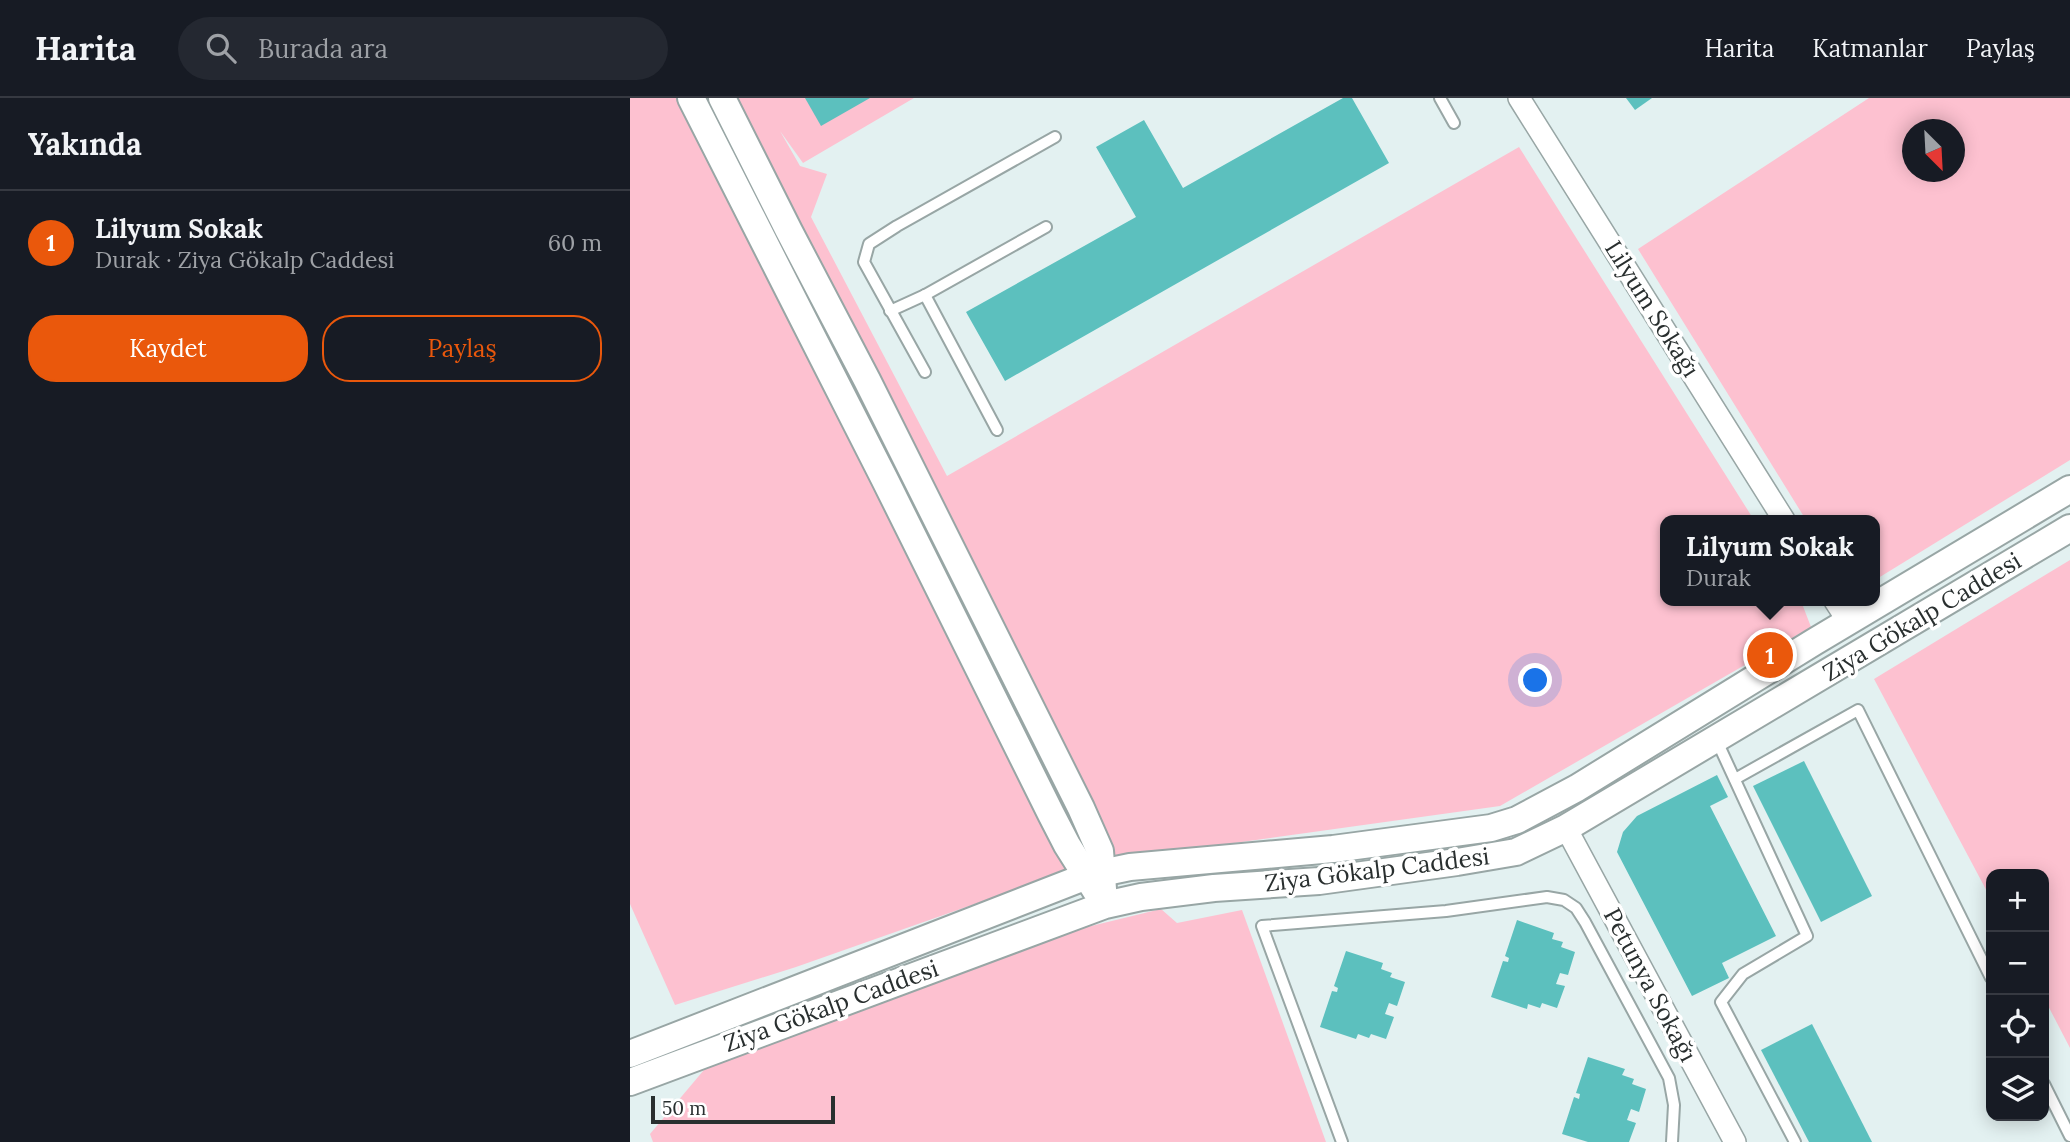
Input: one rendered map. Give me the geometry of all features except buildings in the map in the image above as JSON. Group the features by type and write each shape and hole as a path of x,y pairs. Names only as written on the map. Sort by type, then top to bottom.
{"street":[{"path":"691,98 886,480 1051,814 1094,874 1105,905"},
{"path":"722,98 867,380 1081,808 1100,851 1094,874"},
{"name":"Lilyum Sokağı","path":"1519,98 1781,515"},
{"path":"1880,590 2070,489"},
{"name":"Ziya Gökalp Caddesi","path":"630,1082 649,1056 1105,905 1141,897 1202,890 1319,881 1516,852 1566,828 2070,528"},
{"path":"649,1056 1094,874 1161,863 1333,849 1491,828 1517,820 1552,801 1841,611 1866,650"},
{"path":"1552,801 1566,828"},
{"name":"Petunya Sokağı","path":"1566,828 1733,1141"}],"lane":[{"path":"1440,98 1454,122"},
{"path":"925,372 864,262 869,244 1055,137"},
{"path":"890,311 925,295 1046,227"},
{"path":"925,295 997,430"},
{"path":"1734,779 1858,710 1986,968"},
{"path":"1716,739 1807,936 1743,974 1721,1002 1795,1142"},
{"path":"1342,1142 1262,926 1446,911 1547,897 1564,900 1576,908 1669,1078 1674,1105 1672,1142"},
{"path":"2049,1094 2070,1136"}],"shaded area":[{"path":"630,98 914,98 803,163 780,131 800,166 827,174 811,217 947,476 1519,147 1751,515 1660,515 1660,606 1803,606 1811,627 1500,806 1091,863 796,967 675,1005 630,904"},
{"path":"1869,98 2070,98 2070,460 1880,577 1880,515 1803,515 1638,249"},
{"path":"2070,560 2070,1048 2049,1008 2049,869 1986,869 1986,890 1874,679"},
{"path":"1161,909 1177,923 1242,910 1326,1142 653,1142 650,1134 714,1058 1083,928"}],"place":[{"name":"Lilyum Sokak","path":"1770,655"}]}
